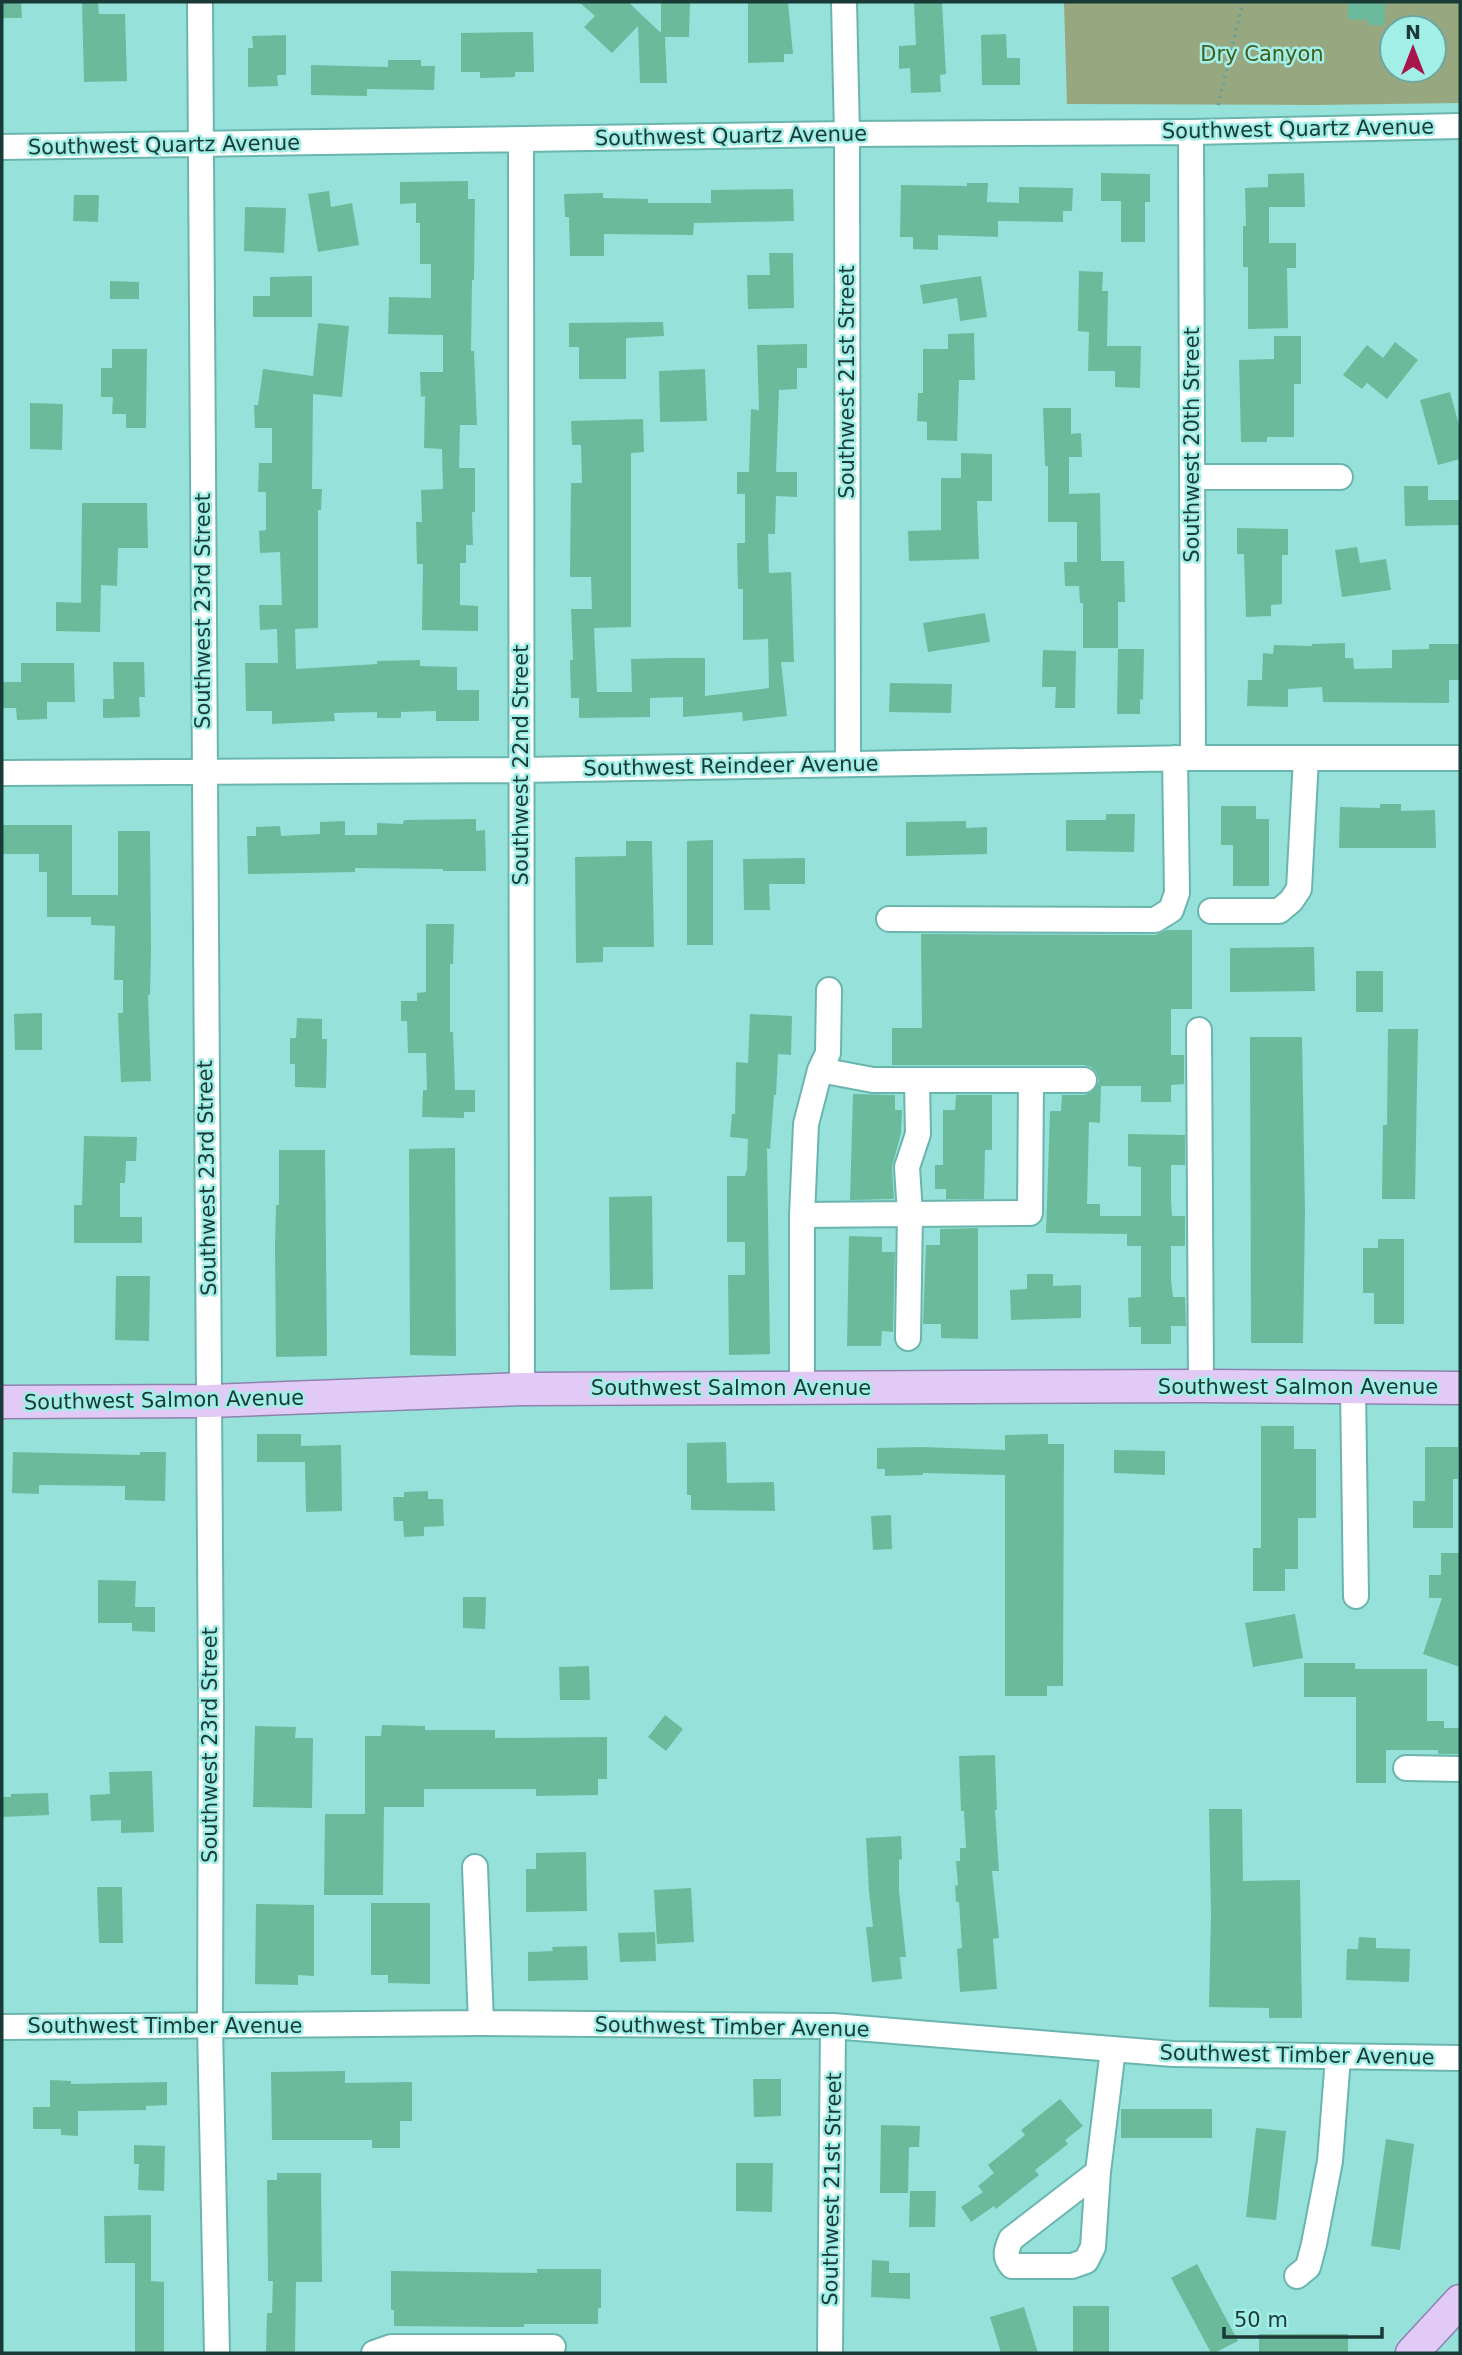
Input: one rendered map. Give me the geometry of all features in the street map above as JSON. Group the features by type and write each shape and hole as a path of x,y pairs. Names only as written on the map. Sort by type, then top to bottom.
{"main road":[{"name":"Southwest Salmon Avenue","path":"2,1402 209,1401 522,1389 1201,1386 1460,1388"},
{"path":"1412,2353 1460,2301"}],"street":[{"name":"Southwest 23rd Street","path":"200,2 210,2027 217,2353"},
{"name":"Southwest 21st Street","path":"844,2 847,134 848,763"},
{"name":"Southwest Quartz Avenue","path":"2,147 847,134 1191,132 1460,126"},
{"name":"Southwest 20th Street","path":"889,919 1155,920 1171,910 1177,893 1184,758 1192,477 1191,132"},
{"name":"Southwest 22nd Street","path":"521,140 522,1389"},
{"path":"1192,477 1340,477"},
{"name":"Southwest Reindeer Avenue","path":"2,773 521,770 1184,758 1460,758"},
{"path":"1211,911 1279,911 1291,901 1299,889 1306,758"},
{"path":"802,1388 802,1215 806,1124 820,1070 828,1053 829,990"},
{"path":"1199,1030 1201,1386"},
{"path":"820,1070 873,1080 1084,1080"},
{"path":"802,1215 1030,1213 1031,1080"},
{"path":"908,1338 910,1214 907,1167 918,1134 917,1081"},
{"path":"1353,1388 1356,1596"},
{"path":"1406,1768 1460,1769"},
{"path":"475,1867 481,2023"},
{"name":"Southwest Timber Avenue","path":"2,2027 481,2023 833,2025 1173,2054 1460,2058"},
{"name":"Southwest 21st Street","path":"830,2353 833,2025"},
{"path":"1098,2172 1113,2049"},
{"path":"1297,2276 1308,2267 1317,2232 1330,2161 1338,2057"},
{"path":"374,2353 391,2347 552,2347"}],"path":[{"path":"1218,105 1243,2"}],"green space":[{"name":"Dry Canyon","path":"1064,2 1460,2 1460,103 1067,104"}],"building":[{"path":"2,2 21,2 22,18 2,18"},
{"path":"82,2 98,2 99,14 125,14 127,81 84,82"},
{"path":"579,2 628,2 661,33 661,2 690,2 689,37 665,37 667,83 640,83 638,26 612,53 584,27 595,16"},
{"path":"748,2 788,2 793,54 784,54 784,62 748,63"},
{"path":"914,2 942,2 946,74 940,75 941,92 911,93 910,68 899,69 899,46 916,45"},
{"path":"1348,2 1385,2 1385,14 1378,14 1378,25 1368,25 1368,20 1348,19"},
{"path":"533,32 534,72 515,72 515,77 480,78 480,72 461,72 461,33"},
{"path":"1006,34 1007,58 1020,58 1020,85 982,85 981,35"},
{"path":"286,35 286,75 277,75 278,86 248,87 248,48 253,48 252,36"},
{"path":"388,60 421,60 421,66 435,66 434,90 367,89 367,96 311,95 311,65 388,67"},
{"path":"1101,173 1150,174 1150,202 1145,202 1145,242 1121,242 1121,201 1101,201"},
{"path":"1304,173 1305,207 1269,207 1269,243 1296,243 1296,268 1287,268 1288,328 1248,329 1248,267 1243,267 1245,188 1268,187 1268,174"},
{"path":"468,181 468,199 475,199 471,351 474,351 477,425 460,425 459,468 475,468 475,512 472,512 473,545 466,545 466,563 460,563 460,605 478,606 478,631 422,630 423,564 417,564 416,522 422,522 421,490 443,489 442,449 424,448 425,396 421,397 420,372 443,372 443,335 388,334 389,297 431,298 431,264 420,264 420,223 416,223 416,203 400,204 400,182"},
{"path":"967,183 988,183 987,202 1019,203 1019,187 1073,188 1072,211 1063,211 1063,222 998,221 998,237 938,235 938,250 913,249 913,237 900,237 901,185 967,186"},
{"path":"793,189 794,221 694,223 693,235 604,234 604,256 570,256 569,217 565,217 564,194 603,193 603,198 648,199 648,203 711,203 711,190"},
{"path":"329,191 331,207 352,203 359,245 318,252 308,194"},
{"path":"74,195 99,195 98,222 73,221"},
{"path":"245,207 286,208 284,253 244,251"},
{"path":"769,253 793,253 794,308 748,309 747,275 770,275"},
{"path":"1079,271 1103,272 1102,291 1108,291 1107,346 1141,346 1140,388 1115,387 1115,371 1088,371 1089,332 1078,331"},
{"path":"312,276 312,317 253,317 253,296 270,296 270,277"},
{"path":"981,276 987,317 960,321 957,298 923,304 920,285"},
{"path":"110,281 139,282 139,299 110,299"},
{"path":"663,322 664,336 626,338 626,379 579,379 579,347 569,347 569,323"},
{"path":"318,323 349,326 342,397 313,394 312,489 322,489 321,510 318,510 318,628 295,629 296,669 377,664 377,661 420,660 420,666 457,667 457,690 479,690 479,721 436,721 436,711 401,712 401,718 377,718 377,712 334,713 335,721 272,724 272,711 246,711 245,663 278,663 277,629 260,630 259,605 282,605 280,552 260,553 259,531 266,530 266,492 258,492 259,463 272,463 272,428 255,428 254,405 258,405 263,369 313,376"},
{"path":"974,333 975,380 959,380 957,441 927,440 927,422 917,421 918,393 923,393 923,349 948,349 948,334"},
{"path":"1274,336 1301,336 1301,384 1294,384 1294,437 1267,437 1267,442 1241,442 1239,360 1274,359"},
{"path":"1395,342 1418,360 1387,399 1367,383 1362,389 1343,375 1367,345 1383,358"},
{"path":"807,344 807,368 797,368 797,389 779,390 776,472 797,472 797,497 776,496 775,534 768,534 769,573 791,572 794,662 781,662 787,716 743,721 742,712 683,717 683,697 650,698 650,717 579,718 579,698 571,698 571,609 592,609 591,577 570,577 571,483 582,483 581,445 572,445 571,421 643,419 644,452 631,453 631,627 594,628 597,692 632,692 631,659 705,658 705,696 769,688 768,639 743,640 743,589 738,589 737,543 745,543 745,494 737,494 737,472 749,472 751,409 759,410 757,345"},
{"path":"112,349 147,349 146,428 126,428 126,414 112,414 113,397 101,397 101,368 112,368"},
{"path":"705,369 707,421 660,422 659,371"},
{"path":"1450,392 1460,429 1460,459 1438,465 1420,400"},
{"path":"30,403 63,404 62,450 30,449"},
{"path":"1043,408 1071,408 1071,434 1081,433 1082,457 1069,457 1069,494 1100,493 1101,561 1124,561 1125,602 1118,602 1118,648 1083,648 1083,603 1080,603 1079,586 1065,586 1064,562 1077,562 1077,522 1048,522 1048,466 1045,466"},
{"path":"961,453 992,454 992,501 977,501 979,559 909,561 908,531 941,530 941,478 961,478"},
{"path":"1404,486 1428,486 1428,500 1459,500 1459,525 1405,526"},
{"path":"82,503 147,503 148,548 118,548 117,586 101,585 100,632 56,631 56,602 81,603"},
{"path":"1237,528 1288,529 1288,555 1282,555 1282,604 1271,605 1271,616 1246,617 1244,554 1237,554"},
{"path":"1357,547 1360,563 1386,559 1391,590 1342,597 1335,550"},
{"path":"985,613 990,642 928,652 923,623"},
{"path":"1345,643 1345,658 1353,658 1354,669 1392,668 1392,650 1429,649 1429,644 1460,644 1460,680 1449,680 1449,703 1323,702 1322,687 1288,689 1288,707 1247,706 1248,680 1262,680 1263,653 1273,654 1274,645"},
{"path":"1118,649 1144,649 1143,700 1140,699 1140,714 1117,714"},
{"path":"1043,650 1076,651 1075,708 1055,708 1056,687 1042,687"},
{"path":"113,662 144,662 145,697 139,697 140,717 103,718 103,699 114,699"},
{"path":"21,663 74,663 75,702 47,702 47,719 17,720 16,708 2,708 2,682 21,682"},
{"path":"890,683 952,684 951,713 889,712"},
{"path":"1380,804 1401,804 1401,811 1435,810 1436,848 1339,848 1340,807 1380,808"},
{"path":"1221,806 1256,806 1256,819 1269,819 1269,886 1233,886 1233,845 1221,845"},
{"path":"1106,814 1135,814 1134,852 1066,851 1066,820 1106,820"},
{"path":"476,819 476,831 485,830 486,871 355,868 355,872 248,874 247,836 256,836 256,827 280,826 281,836 320,834 320,822 345,821 345,835 377,835 377,823"},
{"path":"966,821 966,828 987,827 987,854 906,856 906,822"},
{"path":"2,825 72,825 72,895 118,895 118,831 150,831 151,949 148,995 151,1081 121,1082 118,1013 123,1013 123,980 114,980 115,926 91,925 91,917 47,917 47,872 39,872 39,854 2,854"},
{"path":"713,840 713,945 687,945 687,841"},
{"path":"626,841 652,841 654,947 603,947 603,962 576,963 575,857 626,856"},
{"path":"805,858 805,884 769,884 770,910 744,910 743,859"},
{"path":"426,924 454,924 453,964 450,964 450,1032 453,1032 455,1090 475,1090 475,1112 464,1112 464,1118 422,1117 423,1090 427,1090 426,1053 408,1053 407,1021 401,1021 401,1001 417,1001 417,993 426,992"},
{"path":"1167,930 1192,930 1192,1009 1171,1009 1171,1055 1184,1055 1184,1084 1171,1085 1171,1102 1141,1102 1141,1086 1101,1086 1100,1123 1089,1122 1087,1204 1100,1204 1100,1216 1141,1216 1141,1167 1128,1166 1128,1134 1185,1135 1185,1165 1171,1165 1172,1216 1185,1216 1185,1246 1171,1246 1171,1280 1173,1297 1185,1297 1186,1326 1171,1326 1171,1344 1141,1344 1141,1327 1129,1327 1128,1298 1141,1297 1141,1246 1127,1246 1127,1234 1046,1233 1050,1111 1061,1111 1062,1095 1084,1095 1092,1092 1099,1081 1096,1072 1084,1065 892,1065 892,1028 922,1028 921,934 1155,935"},
{"path":"1314,947 1315,991 1230,992 1230,948"},
{"path":"1356,971 1383,971 1383,1012 1356,1012"},
{"path":"42,1013 42,1050 15,1050 14,1014"},
{"path":"750,1014 792,1016 791,1055 778,1054 770,1149 767,1148 770,1354 729,1355 728,1275 745,1275 745,1242 727,1242 727,1176 745,1176 747,1169 748,1139 730,1137 732,1114 735,1114 736,1062 748,1063"},
{"path":"297,1018 322,1019 322,1039 327,1039 326,1088 295,1087 295,1064 290,1064 290,1038 296,1038"},
{"path":"1388,1029 1418,1029 1415,1199 1382,1199 1383,1125 1387,1125"},
{"path":"1250,1037 1302,1037 1305,1213 1303,1343 1251,1343"},
{"path":"853,1094 895,1095 895,1110 902,1110 901,1133 892,1167 894,1199 850,1200"},
{"path":"956,1095 992,1095 992,1150 985,1150 984,1199 946,1199 946,1189 935,1189 935,1165 943,1165 943,1110 955,1110"},
{"path":"84,1136 137,1137 136,1161 126,1161 125,1183 120,1183 120,1217 142,1217 142,1243 74,1243 74,1205 82,1205"},
{"path":"455,1148 456,1356 410,1355 409,1149"},
{"path":"279,1150 325,1150 327,1356 276,1357 275,1246 276,1205 279,1205"},
{"path":"652,1196 653,1289 610,1290 609,1197"},
{"path":"978,1228 978,1339 941,1338 941,1324 923,1324 926,1245 940,1245 940,1229"},
{"path":"849,1236 882,1237 882,1252 895,1252 893,1332 882,1331 881,1346 847,1346"},
{"path":"1378,1239 1404,1239 1404,1324 1374,1324 1374,1293 1363,1293 1363,1248 1378,1248"},
{"path":"1027,1274 1053,1274 1053,1286 1081,1285 1081,1318 1011,1320 1010,1290 1027,1289"},
{"path":"116,1276 150,1276 149,1341 115,1340"},
{"path":"1261,1426 1294,1426 1294,1449 1316,1449 1316,1518 1298,1518 1298,1569 1285,1569 1285,1591 1253,1591 1253,1548 1261,1548"},
{"path":"257,1434 301,1434 301,1446 341,1445 342,1511 306,1512 305,1462 257,1462"},
{"path":"1048,1434 1048,1444 1064,1444 1063,1686 1047,1686 1047,1696 1005,1696 1005,1475 923,1473 885,1476 885,1469 877,1469 877,1448 1005,1450 1005,1435"},
{"path":"726,1442 727,1483 774,1482 775,1511 691,1510 691,1495 687,1495 687,1443"},
{"path":"1425,1447 1458,1447 1458,1479 1453,1479 1453,1528 1413,1528 1413,1501 1425,1501"},
{"path":"1114,1450 1165,1451 1165,1475 1114,1473"},
{"path":"13,1452 140,1455 140,1452 166,1452 165,1501 125,1500 125,1486 39,1485 39,1494 12,1493"},
{"path":"428,1491 428,1499 443,1499 444,1526 424,1527 424,1536 404,1537 403,1521 394,1521 393,1497 404,1497 404,1492"},
{"path":"891,1515 892,1549 873,1550 871,1516"},
{"path":"1441,1553 1460,1553 1460,1667 1423,1654 1442,1598 1429,1598 1429,1575 1441,1575"},
{"path":"98,1580 136,1581 135,1607 155,1607 155,1632 132,1631 132,1623 98,1623"},
{"path":"463,1597 486,1597 485,1629 463,1628"},
{"path":"1295,1614 1303,1658 1253,1667 1245,1623"},
{"path":"1304,1663 1355,1663 1355,1669 1427,1669 1427,1721 1444,1721 1444,1728 1460,1728 1460,1754 1438,1754 1438,1750 1386,1750 1386,1783 1356,1783 1356,1697 1304,1697"},
{"path":"589,1666 590,1700 560,1700 559,1667"},
{"path":"665,1715 683,1729 666,1751 648,1737"},
{"path":"382,1725 425,1726 425,1730 495,1730 495,1738 607,1737 607,1779 598,1779 598,1795 536,1796 536,1789 424,1789 424,1807 384,1807 383,1895 324,1895 325,1814 365,1814 365,1736 381,1736"},
{"path":"255,1726 296,1727 295,1738 313,1738 312,1808 253,1807"},
{"path":"995,1755 999,1871 992,1871 999,1938 993,1939 997,1989 960,1992 957,1949 962,1948 959,1902 956,1902 956,1861 960,1861 960,1848 966,1848 964,1811 961,1811 959,1756"},
{"path":"152,1771 154,1832 121,1833 121,1820 91,1821 90,1795 110,1794 109,1772"},
{"path":"48,1793 49,1815 2,1817 2,1797 11,1797 11,1794"},
{"path":"1209,1809 1242,1809 1243,1881 1300,1880 1302,2018 1269,2018 1269,2008 1209,2007"},
{"path":"901,1836 899,1891 906,1957 900,1957 902,1979 872,1982 866,1927 873,1927 866,1838"},
{"path":"586,1852 587,1911 526,1912 526,1869 536,1869 536,1853"},
{"path":"97,1887 122,1887 123,1943 99,1943"},
{"path":"691,1888 694,1942 657,1944 654,1890"},
{"path":"371,1903 430,1903 430,1984 388,1983 388,1975 371,1975"},
{"path":"256,1904 314,1905 314,1976 298,1975 298,1985 255,1984"},
{"path":"655,1932 656,1961 620,1962 618,1933"},
{"path":"1359,1937 1376,1938 1376,1948 1410,1949 1409,1982 1346,1980 1347,1949 1358,1949"},
{"path":"587,1946 588,1980 528,1981 528,1952 553,1951 552,1947"},
{"path":"345,2071 345,2083 412,2082 412,2121 400,2121 400,2148 372,2148 372,2140 272,2140 271,2072"},
{"path":"753,2079 781,2079 781,2116 754,2117"},
{"path":"50,2080 71,2081 71,2084 167,2082 167,2105 146,2106 146,2110 78,2111 78,2136 61,2135 61,2129 33,2129 33,2107 50,2107"},
{"path":"1060,2099 1083,2126 1065,2140 1068,2144 1035,2170 1039,2175 996,2209 994,2206 971,2222 961,2207 983,2192 978,2186 994,2173 988,2165 1025,2135 1021,2130"},
{"path":"1121,2109 1212,2109 1212,2138 1121,2138"},
{"path":"881,2125 920,2126 919,2147 909,2147 908,2193 880,2193"},
{"path":"1256,2128 1286,2131 1276,2220 1246,2217"},
{"path":"1386,2139 1414,2144 1400,2250 1371,2246"},
{"path":"134,2145 165,2146 164,2191 138,2190 139,2164 134,2164"},
{"path":"736,2163 773,2163 772,2212 736,2211"},
{"path":"277,2173 321,2173 322,2282 296,2282 295,2353 266,2353 267,2313 272,2313 273,2281 268,2281 267,2180 277,2180"},
{"path":"910,2191 936,2191 935,2227 909,2227"},
{"path":"151,2215 151,2281 164,2282 164,2353 135,2353 135,2263 105,2263 104,2216"},
{"path":"872,2260 889,2261 889,2273 910,2273 910,2299 871,2297"},
{"path":"1197,2264 1238,2341 1214,2353 1211,2353 1171,2278"},
{"path":"537,2269 601,2269 601,2308 598,2308 598,2324 524,2324 524,2327 394,2326 394,2310 391,2310 391,2271 537,2273"},
{"path":"1073,2306 1109,2306 1109,2353 1073,2353"},
{"path":"1024,2307 1038,2353 1001,2353 990,2317"},
{"path":"1259,2334 1348,2334 1348,2353 1259,2353"}]}
